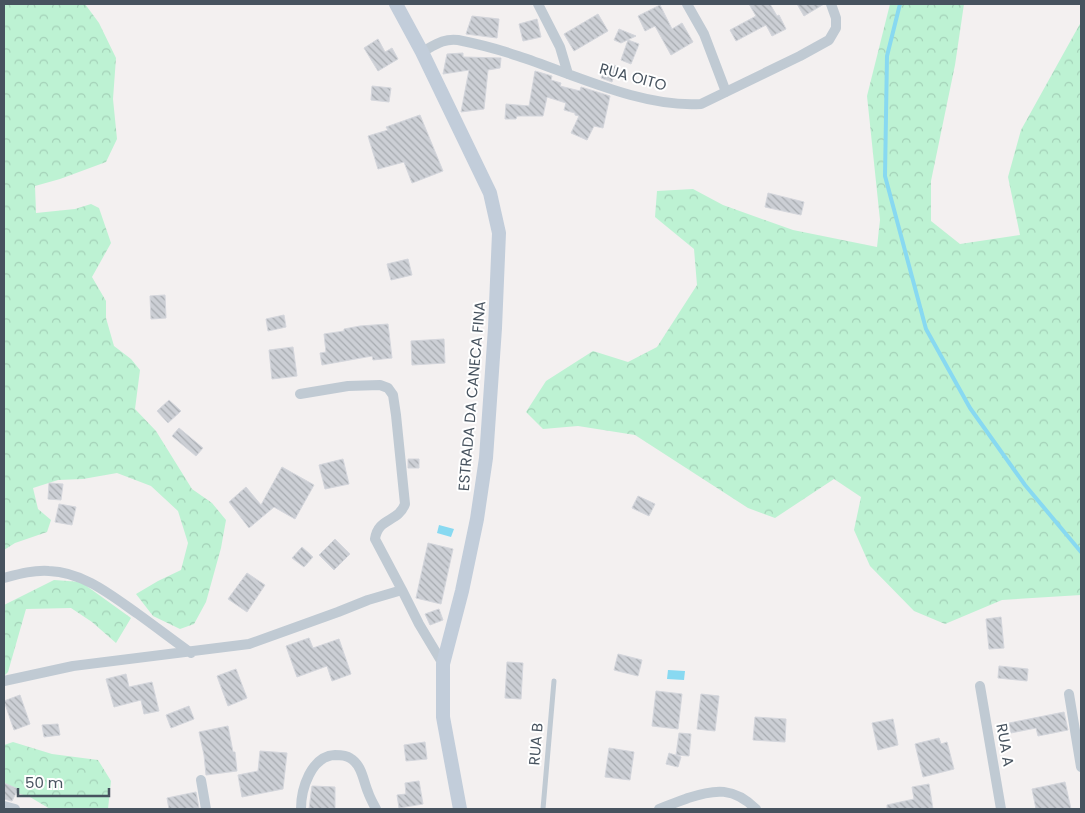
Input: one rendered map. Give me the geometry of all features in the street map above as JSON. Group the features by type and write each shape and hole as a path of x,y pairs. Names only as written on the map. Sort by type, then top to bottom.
{"street":[{"name":"ESTRADA DA CANECA FINA","path":"396,4 422,52 490,193 499,233 486,458 462,591 443,664 443,717 460,809"},
{"path":"538,4 560,47 568,74"},
{"path":"687,4 704,34 726,92"},
{"name":"RUA OITO","path":"422,52 440,41 458,40 518,56 620,91 673,103 702,104 830,40 836,28 836,18 831,4"},
{"path":"300,394 348,386 380,385 388,388 393,395 405,504 398,514 380,526 376,531 375,539 419,624 443,664"},
{"path":"4,578 28,572 50,571 66,573 88,581 106,591 191,652"},
{"path":"4,681 73,666 249,644 368,600 402,590"},
{"name":"RUA A","path":"980,686 1001,809"},
{"path":"1069,694 1081,767"},
{"path":"301,809 308,775 314,766 327,755 341,755 351,758 361,770 376,809"},
{"path":"201,780 206,809"},
{"path":"659,809 709,791 731,792 748,801 756,809"},
{"path":"4,806 15,809"}],"lane":[{"name":"RUA B","path":"543,809 554,681"}],"green space":[{"path":"4,4 85,4 99,23 116,58 113,99 117,139 106,162 35,186 36,213 75,209 91,204 99,208 111,243 92,277 106,301 106,318 114,346 131,359 140,370 135,409 156,431 192,489 212,503 226,520 221,548 206,602 194,624 180,629 153,616 136,594 181,570 188,543 178,511 151,486 117,473 83,479 58,480 33,488 38,509 51,520 47,532 15,543 4,550"},
{"path":"890,4 964,4 955,65 931,181 931,221 960,244 1020,235 1008,177 1021,130 1081,22 1081,595 1002,600 945,624 914,611 870,566 854,530 861,497 834,479 775,518 748,508 635,435 578,426 543,429 526,412 546,381 593,351 628,362 657,347 697,285 694,249 655,217 657,191 693,189 723,205 793,230 877,247 880,220 867,96"},
{"path":"54,580 81,582 131,618 116,643 92,622 71,608 26,609 8,672 4,676 4,605"},
{"path":"13,742 52,754 98,760 111,781 108,809 50,809 30,797 4,789 4,745"}],"water":[{"path":"439,525 454,529 451,537 437,533"},
{"path":"668,670 685,671 684,680 667,679"}],"building":[{"path":"749,4 770,4 777,16 779,15 786,29 772,36 766,25 736,41 730,30 756,16"},
{"path":"797,4 824,4 804,16"},
{"path":"660,5 672,29 682,23 693,42 671,55 655,26 645,31 638,16"},
{"path":"598,14 608,31 574,51 564,34"},
{"path":"472,16 499,19 497,38 466,34"},
{"path":"537,19 541,37 523,41 519,24"},
{"path":"619,29 636,36 621,43 614,40"},
{"path":"378,39 385,52 392,48 398,59 378,71 364,48"},
{"path":"628,40 639,44 631,64 621,60"},
{"path":"463,53 463,57 501,58 500,68 488,70 484,109 461,112 469,70 443,74 447,54"},
{"path":"606,63 617,66 612,82 601,78"},
{"path":"535,71 552,76 551,80 561,83 560,86 580,91 581,87 610,96 603,128 594,126 587,140 571,133 579,116 564,110 566,103 547,97 543,116 517,116 516,119 505,119 506,104 529,106"},
{"path":"372,86 391,88 389,102 371,100"},
{"path":"420,115 443,171 412,183 404,162 378,169 368,136 388,130 386,127"},
{"path":"768,193 804,202 801,215 765,207"},
{"path":"408,259 412,275 391,280 387,264"},
{"path":"165,295 166,318 151,319 150,296"},
{"path":"284,315 286,327 268,331 266,319"},
{"path":"388,324 392,358 373,360 372,356 322,365 320,353 326,352 324,334 360,326"},
{"path":"444,339 445,363 412,365 411,341"},
{"path":"293,347 297,376 272,379 269,350"},
{"path":"169,400 181,411 168,423 157,411"},
{"path":"179,428 203,448 196,456 172,436"},
{"path":"343,459 349,484 325,489 319,465"},
{"path":"408,459 419,459 419,468 408,468"},
{"path":"282,467 314,485 295,519 274,507 249,528 229,502 246,487 261,505"},
{"path":"49,483 63,484 61,500 48,499"},
{"path":"638,496 655,504 649,516 632,508"},
{"path":"59,504 76,507 72,525 55,522"},
{"path":"335,539 350,554 334,570 319,555"},
{"path":"428,543 453,549 441,604 416,598"},
{"path":"302,547 313,557 304,567 292,558"},
{"path":"247,573 265,585 247,612 228,599"},
{"path":"439,609 443,620 430,625 425,614"},
{"path":"1001,617 1004,648 989,649 986,619"},
{"path":"309,638 313,648 339,639 351,674 332,681 327,666 297,677 286,646"},
{"path":"618,654 642,660 638,676 614,670"},
{"path":"507,662 523,663 521,699 505,698"},
{"path":"999,666 1028,669 1027,681 998,678"},
{"path":"236,669 247,698 228,706 217,676"},
{"path":"126,674 129,687 152,682 159,711 144,714 141,700 114,707 106,679"},
{"path":"656,691 682,694 678,729 652,726"},
{"path":"701,694 719,696 715,731 697,729"},
{"path":"20,695 30,724 14,730 4,701"},
{"path":"189,706 194,719 171,728 166,715"},
{"path":"1064,712 1068,730 1038,736 1036,728 1011,733 1009,723"},
{"path":"755,717 786,719 785,742 753,740"},
{"path":"893,719 898,745 878,750 872,723"},
{"path":"58,724 60,735 44,737 42,725"},
{"path":"228,726 233,752 235,752 237,771 206,775 199,732"},
{"path":"679,733 691,734 689,756 676,755"},
{"path":"939,738 941,744 947,742 954,769 923,777 915,744"},
{"path":"425,742 427,759 406,761 404,745"},
{"path":"609,748 634,752 630,780 605,777"},
{"path":"260,751 287,753 283,789 242,797 238,775 258,771"},
{"path":"669,753 681,757 678,767 666,764"},
{"path":"419,781 423,804 399,808 397,795 406,794 405,783"},
{"path":"1065,782 1071,809 1036,809 1032,789"},
{"path":"4,783 18,789 12,801 4,799"},
{"path":"929,784 933,809 887,809 887,805 914,799 912,787"},
{"path":"312,786 335,787 335,809 309,809"},
{"path":"196,792 199,808 169,809 167,798"}],"waterway":[{"path":"900,4 887,56 885,176 926,329 970,408 1025,485 1081,552"}]}
